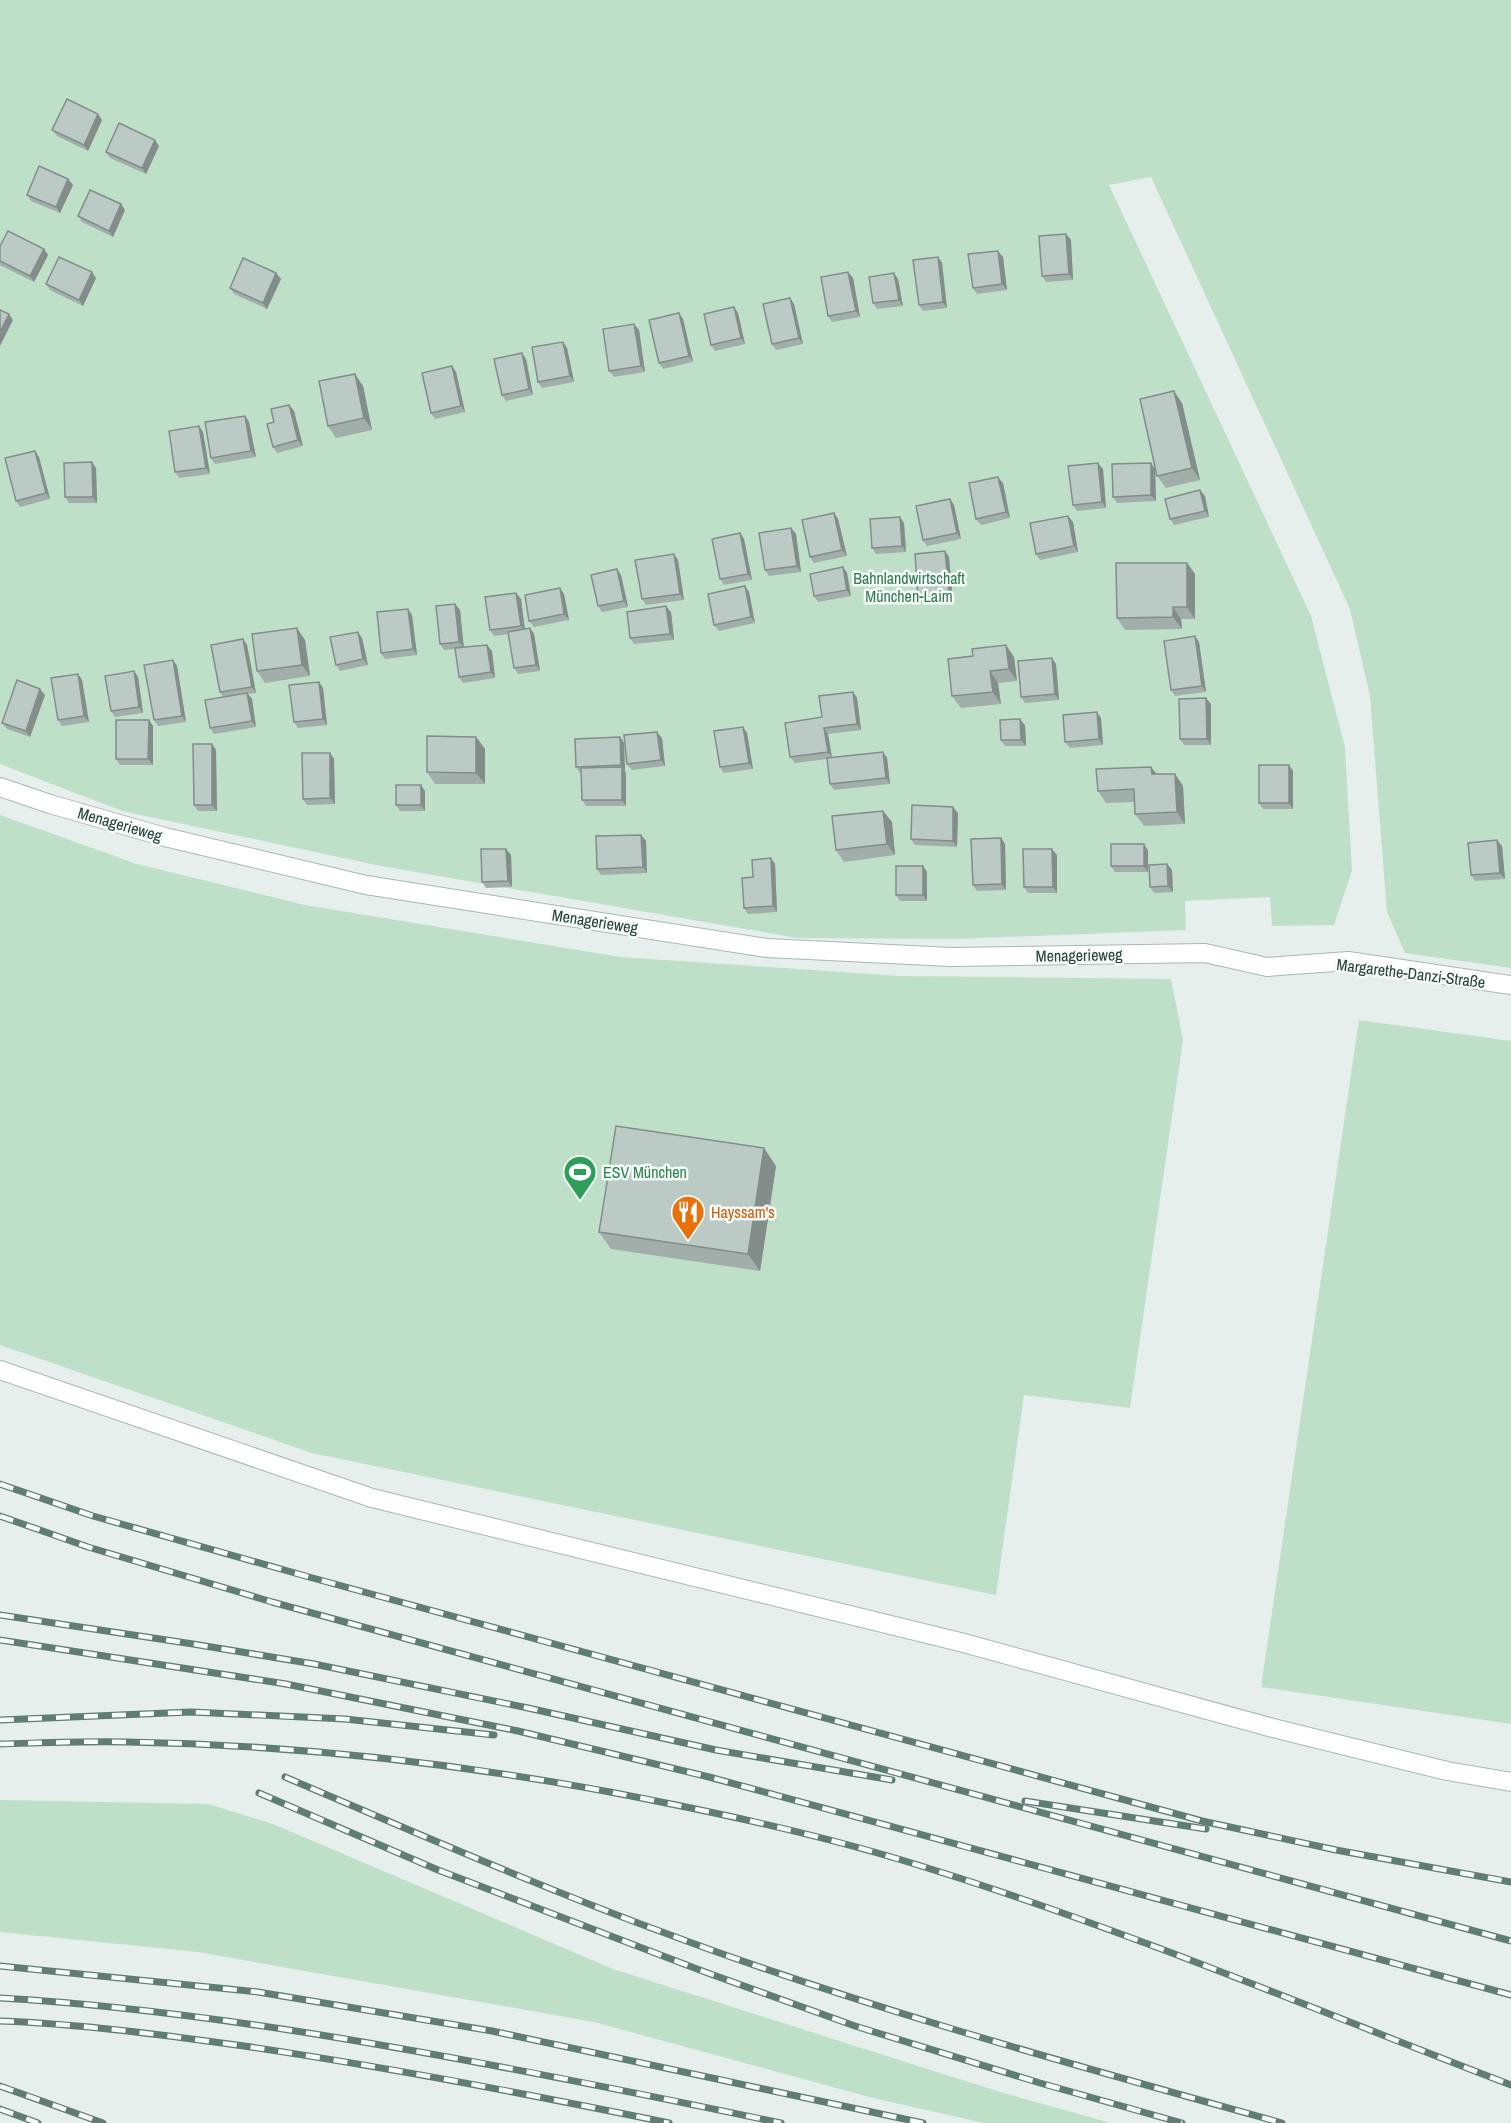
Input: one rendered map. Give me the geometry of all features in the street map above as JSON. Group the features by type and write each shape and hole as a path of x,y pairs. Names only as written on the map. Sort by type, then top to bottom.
{"street":[{"name":"Menagerieweg","path":"0,787 165,837 366,885 767,948 951,957 1204,953"},
{"name":"Margarethe-Danzi-Straße","path":"1204,953 1267,967 1348,961 1511,985"},
{"path":"0,1370 372,1498 960,1642 1273,1728 1447,1771 1511,1782"}],"green space":[{"name":"Bahnlandwirtschaft München-Laim","path":"0,0 1511,0 1511,968 1405,953 1387,912 1370,696 1350,609 1151,177 1109,185 1311,616 1345,747 1352,871 1334,925 1272,926 1270,897 1185,901 1186,930 956,939 797,938 381,866 122,811 0,764"},
{"name":"ESV München","path":"0,815 137,864 305,905 621,957 900,976 1171,979 1183,1040 1130,1408 1024,1395 996,1595 312,1453 0,1345"},
{"path":"1359,1020 1511,1041 1511,1724 1261,1687"},
{"path":"0,1800 208,1804 273,1824 613,1969 1000,2092 1111,2123 984,2123 873,2098 594,2022 198,1952 0,1932"}],"building":[{"path":"67,99 98,114 84,145 52,130"},
{"path":"119,123 155,140 142,168 106,152"},
{"path":"39,166 68,179 56,207 27,195"},
{"path":"90,190 121,204 109,231 78,216"},
{"path":"8,231 44,249 30,276 0,261 0,246"},
{"path":"1066,234 1069,274 1042,276 1039,236"},
{"path":"998,251 1002,284 973,288 968,254"},
{"path":"59,257 92,272 79,300 46,284"},
{"path":"938,257 943,302 919,305 913,260"},
{"path":"243,258 276,273 263,303 230,288"},
{"path":"848,272 856,311 828,316 821,277"},
{"path":"894,273 899,300 873,303 869,277"},
{"path":"790,298 799,338 772,344 763,304"},
{"path":"734,307 741,338 711,345 704,314"},
{"path":"0,310 9,314 0,332"},
{"path":"679,313 689,356 659,363 649,320"},
{"path":"634,324 641,366 609,371 603,329"},
{"path":"563,342 570,376 538,382 532,347"},
{"path":"522,353 529,389 502,395 494,359"},
{"path":"452,366 461,406 431,413 422,373"},
{"path":"355,374 364,418 328,426 319,381"},
{"path":"1174,391 1192,468 1157,476 1140,399"},
{"path":"289,405 298,440 273,447 267,424 274,422 271,409"},
{"path":"245,416 251,451 211,458 205,422"},
{"path":"199,426 206,468 175,472 169,431"},
{"path":"35,451 46,493 16,501 5,458"},
{"path":"92,462 93,497 65,497 64,463"},
{"path":"1098,463 1102,502 1073,505 1068,466"},
{"path":"1151,463 1151,495 1113,497 1112,464"},
{"path":"998,477 1006,512 976,519 969,483"},
{"path":"1200,490 1205,511 1170,519 1165,499"},
{"path":"950,499 957,533 923,540 916,506"},
{"path":"834,513 842,550 810,557 802,520"},
{"path":"1068,516 1074,546 1036,554 1030,523"},
{"path":"900,517 902,546 872,548 870,519"},
{"path":"791,528 797,566 765,570 759,533"},
{"path":"740,533 748,574 720,579 712,539"},
{"path":"945,551 949,595 918,597 915,554"},
{"path":"674,554 680,594 642,599 635,560"},
{"path":"1116,563 1187,563 1187,607 1173,607 1173,617 1117,618"},
{"path":"843,567 847,590 814,596 810,574"},
{"path":"617,569 624,601 598,606 591,575"},
{"path":"745,586 751,617 714,625 708,594"},
{"path":"560,588 564,614 529,621 525,595"},
{"path":"516,593 521,626 490,630 485,597"},
{"path":"455,604 459,642 440,644 436,606"},
{"path":"666,606 670,634 630,638 627,612"},
{"path":"408,609 413,649 381,653 377,612"},
{"path":"297,628 302,665 257,671 252,634"},
{"path":"530,628 536,665 514,668 508,632"},
{"path":"358,632 363,659 336,665 330,637"},
{"path":"1195,636 1202,686 1171,690 1164,641"},
{"path":"243,639 252,687 220,692 211,645"},
{"path":"487,645 491,672 459,677 455,648"},
{"path":"1006,645 1009,669 990,671 993,692 952,696 948,659 973,656 972,649"},
{"path":"1052,658 1055,694 1021,697 1018,661"},
{"path":"173,660 182,716 154,720 144,665"},
{"path":"134,671 139,707 111,711 105,676"},
{"path":"78,674 84,716 58,720 51,678"},
{"path":"17,680 40,689 26,731 2,723"},
{"path":"319,682 323,719 294,722 289,685"},
{"path":"853,692 857,724 824,728 828,752 790,757 785,723 822,717 819,696"},
{"path":"247,693 252,721 210,728 205,700"},
{"path":"1206,698 1207,739 1180,739 1179,699"},
{"path":"1097,712 1099,739 1065,742 1063,715"},
{"path":"1020,719 1021,740 1001,740 1000,720"},
{"path":"116,720 149,720 148,759 116,759"},
{"path":"743,727 749,763 720,767 714,731"},
{"path":"657,732 661,760 627,764 624,735"},
{"path":"427,736 476,737 476,773 427,772"},
{"path":"620,737 621,765 576,767 575,739"},
{"path":"193,744 212,744 212,805 194,805"},
{"path":"883,752 886,778 830,784 827,758"},
{"path":"302,753 330,753 330,798 303,799"},
{"path":"1259,765 1289,765 1289,803 1259,803"},
{"path":"622,767 622,800 582,800 581,768"},
{"path":"1151,767 1152,774 1175,774 1177,812 1135,814 1134,789 1098,791 1096,769"},
{"path":"396,785 421,785 421,805 396,805"},
{"path":"912,805 953,807 953,841 911,839"},
{"path":"883,811 887,844 836,850 832,816"},
{"path":"641,835 643,867 597,869 596,836"},
{"path":"1001,838 1002,884 973,885 971,839"},
{"path":"1497,840 1500,873 1471,875 1468,843"},
{"path":"1111,844 1144,844 1144,866 1111,866"},
{"path":"481,849 506,849 508,881 482,882"},
{"path":"1023,849 1052,849 1053,887 1024,887"},
{"path":"771,858 773,906 744,908 742,878 753,877 752,860"},
{"path":"1167,864 1168,886 1150,887 1149,865"},
{"path":"896,866 923,866 923,895 896,895"},
{"path":"616,1126 764,1148 748,1254 599,1232"}],"railway":[{"path":"0,1484 93,1516 309,1577 1202,1821 1336,1850 1511,1882"},
{"path":"0,1516 88,1547 272,1602 1511,1941"},
{"path":"0,1615 314,1664 716,1750 892,1780"},
{"path":"0,1640 286,1684 518,1731 709,1777 1511,1995"},
{"path":"0,1720 191,1712 345,1719 494,1735"},
{"path":"0,1744 126,1742 332,1753 536,1779 738,1818 871,1851 1010,1895 1154,1946 1511,2085"},
{"path":"285,1777 575,1899 748,1963 899,2013 1282,2123"},
{"path":"259,1793 438,1870 705,1972 855,2026 1040,2083 1182,2123"},
{"path":"1025,1801 1206,1829"},
{"path":"0,1966 258,1992 492,2031 923,2123"},
{"path":"0,1998 160,2012 321,2035 551,2076 781,2123"},
{"path":"0,2021 122,2030 298,2054 669,2123"},
{"path":"0,2086 103,2123"},
{"path":"0,2109 38,2123"}],"place":[{"name":"ESV München","path":"580,1201"},
{"name":"Hayssam's","path":"688,1241"}]}
